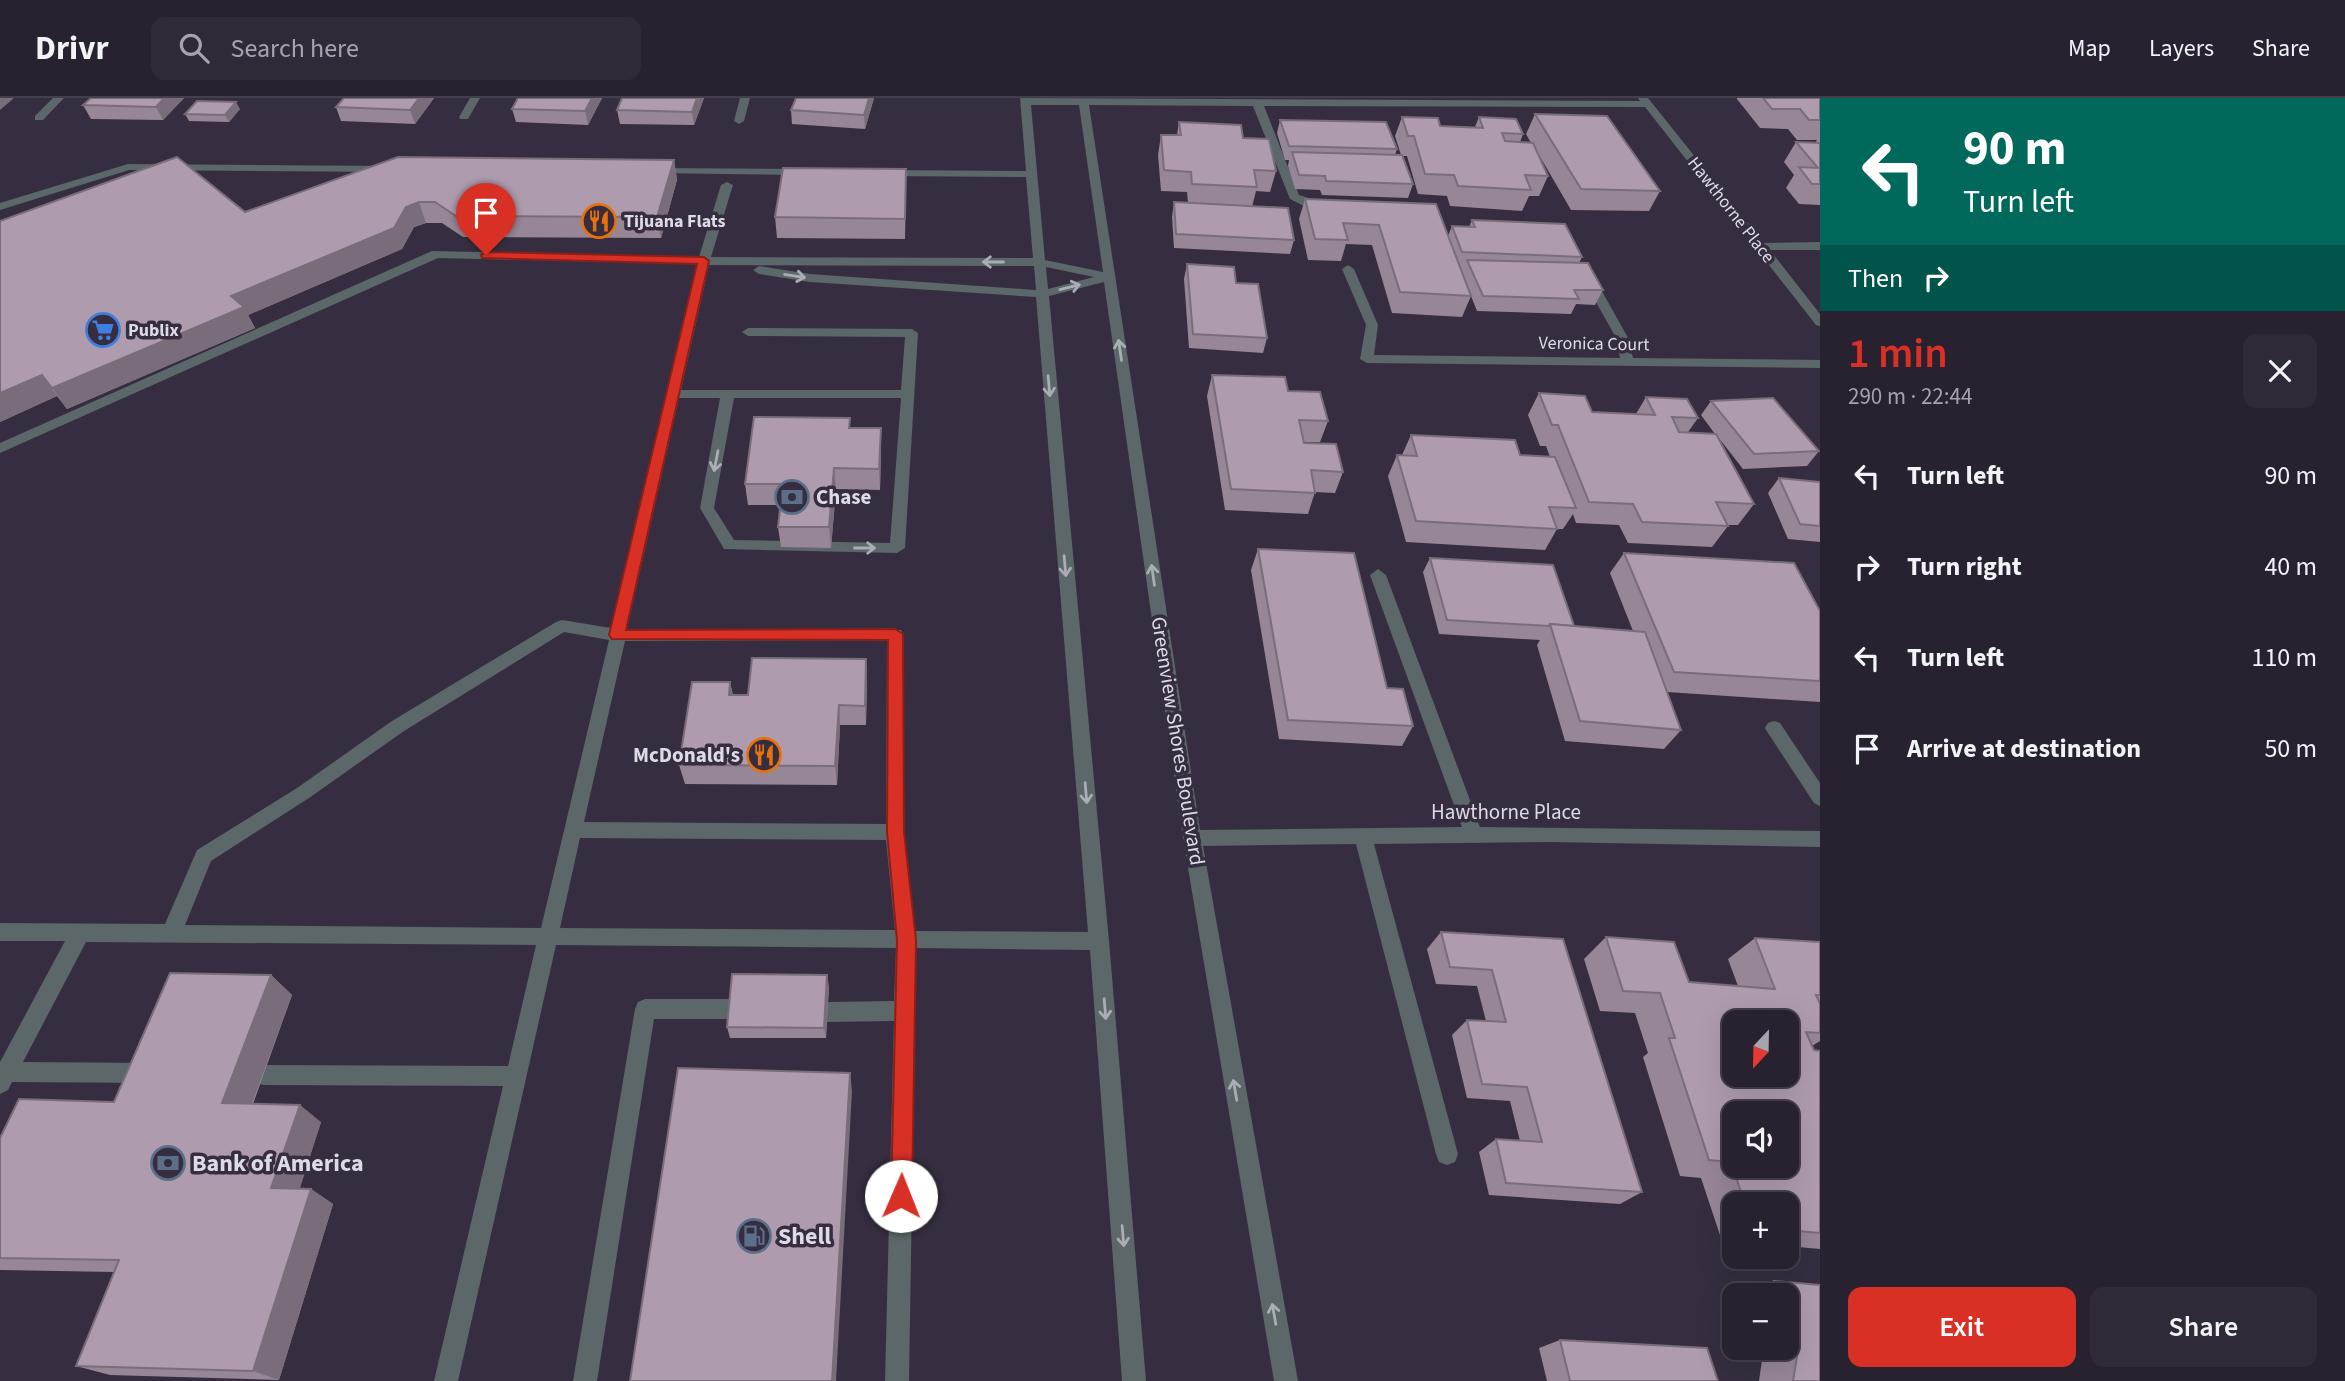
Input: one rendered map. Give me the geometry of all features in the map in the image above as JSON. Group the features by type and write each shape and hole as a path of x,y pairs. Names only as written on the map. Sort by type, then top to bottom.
{"street":[{"path":"39,118 59,98"},
{"path":"464,117 475,98"},
{"path":"739,121 745,98"},
{"path":"1134,1381 1099,941 1025,100 1645,101"},
{"name":"Greenview Shores Boulevard","path":"1083,100 1192,838 1286,1381"},
{"name":"Hawthorne Place","path":"1645,101 1820,322"},
{"path":"1257,102 1294,197 1306,203 1334,207"},
{"path":"0,207 128,167 405,169"},
{"path":"641,171 821,172"},
{"path":"877,173 1031,174"},
{"path":"446,1381 704,261 727,185"},
{"path":"1761,247 1820,246"},
{"path":"0,448 436,254 704,261 1038,262 1109,277"},
{"path":"704,261 810,278 1041,294 1109,277"},
{"path":"1578,261 1621,336 1628,362"},
{"name":"Veronica Court","path":"1348,269 1372,325 1367,359 1820,364"},
{"path":"1802,299 1820,302"},
{"path":"728,394 707,508 729,545 897,548 912,333 748,332"},
{"path":"673,394 908,394"},
{"path":"1378,575 1474,835"},
{"path":"171,934 204,856 303,793 398,726 562,626 617,635 895,634 895,832 906,940 897,1381"},
{"path":"1774,729 1820,798"},
{"path":"573,830 895,832"},
{"name":"Hawthorne Place","path":"1192,838 1474,835 1820,839"},
{"path":"1363,836 1447,1154"},
{"path":"0,932 1099,941"},
{"path":"81,932 3,1078 161,1073"},
{"path":"585,1381 645,1009 733,1009"},
{"path":"827,1012 905,1011"},
{"path":"263,1075 516,1076"}],"building":[{"path":"91,98 164,98 156,107 83,105"},
{"path":"344,98 419,98 410,110 336,107"},
{"path":"518,98 592,98 585,111 512,109"},
{"path":"622,98 697,98 692,112 617,110"},
{"path":"796,98 869,98 864,115 791,110"},
{"path":"1763,98 1820,98 1820,120 1809,120 1800,109 1772,109"},
{"path":"197,101 236,102 225,115 185,114"},
{"path":"1535,114 1607,116 1660,191 1581,189"},
{"path":"1402,117 1438,118 1440,126 1483,128 1479,117 1516,119 1523,134 1502,133 1505,141 1533,143 1548,176 1525,175 1531,190 1458,186 1454,175 1425,174 1414,136 1408,136"},
{"path":"1280,120 1386,122 1397,149 1289,146"},
{"path":"1179,122 1241,125 1243,138 1269,139 1276,171 1254,170 1257,187 1192,184 1191,172 1164,170 1161,135 1181,135"},
{"path":"1796,142 1820,143 1820,184 1812,184 1799,167 1818,168"},
{"path":"1292,152 1402,155 1413,184 1326,181 1325,176 1299,175"},
{"path":"177,157 245,212 398,157 674,160 657,217 456,216 435,202 419,202 406,207 394,228 231,296 244,307 52,388 42,375 0,393 0,221"},
{"path":"783,168 906,169 905,219 775,217"},
{"path":"1305,199 1436,204 1471,296 1400,292 1379,225 1343,223 1348,240 1315,239"},
{"path":"1174,202 1288,208 1294,240 1176,234"},
{"path":"1472,220 1565,224 1582,257 1462,252 1452,226 1475,227"},
{"path":"1467,260 1588,263 1603,290 1574,290 1579,299 1483,296"},
{"path":"1187,264 1234,267 1236,283 1258,284 1267,338 1193,334"},
{"path":"1212,375 1285,377 1288,391 1320,392 1328,421 1299,420 1304,443 1336,444 1343,472 1311,470 1315,493 1231,489"},
{"path":"1539,393 1585,396 1592,412 1655,415 1646,397 1687,399 1698,418 1672,417 1679,432 1716,434 1754,504 1716,502 1728,526 1642,522 1633,504 1589,502 1558,425 1552,425"},
{"path":"1773,398 1819,451 1754,454 1711,401"},
{"name":"Chase","path":"754,417 850,418 849,428 881,428 879,469 834,468 829,527 778,527 783,484 745,484"},
{"path":"1411,435 1515,440 1520,455 1555,457 1576,508 1549,507 1557,529 1416,521 1397,455 1417,456"},
{"path":"1779,478 1820,482 1820,526 1800,524"},
{"path":"1258,549 1354,553 1387,688 1403,689 1413,726 1288,720"},
{"path":"1624,553 1794,563 1820,611 1820,681 1674,672"},
{"path":"1430,558 1553,565 1574,626 1447,620"},
{"path":"1550,624 1645,632 1681,730 1580,721"},
{"name":"McDonald's","path":"752,658 866,659 865,706 839,705 835,766 679,765 692,682 730,682 729,695 748,695"},
{"path":"1441,932 1563,939 1642,1192 1506,1183 1496,1139 1542,1142 1527,1087 1482,1084 1467,1020 1506,1022 1492,970 1450,967"},
{"path":"1606,937 1674,942 1689,982 1775,989 1755,938 1820,942 1820,995 1816,995 1820,1004 1820,1033 1806,1032 1814,1050 1820,1051 1820,1233 1799,1231 1799,1192 1741,1192 1736,1178 1799,1178 1799,1101 1722,1101 1722,1161 1709,1160 1669,1038 1675,1038 1660,993 1623,991"},
{"name":"Bank of America","path":"170,973 271,975 222,1103 300,1105 271,1188 311,1189 253,1371 76,1366 119,1260 0,1258 0,1138 19,1099 114,1102"},
{"path":"732,974 827,975 824,1028 727,1027"},
{"name":"Shell","path":"678,1068 850,1073 832,1381 630,1381"},
{"path":"1799,1283 1820,1285 1820,1381 1793,1381 1796,1360 1799,1360"},
{"path":"1560,1340 1707,1348 1718,1381 1570,1381"}],"place":[{"name":"Tijuana Flats","path":"599,221"},
{"name":"Publix","path":"103,330"},
{"name":"Chase","path":"792,497"},
{"name":"McDonald's","path":"764,755"},
{"name":"Bank of America","path":"168,1163"},
{"name":"Shell","path":"754,1236"}],"route":[{"path":"486,255 704,261 617,635 895,634 895,832 906,940 901,1196"}]}
